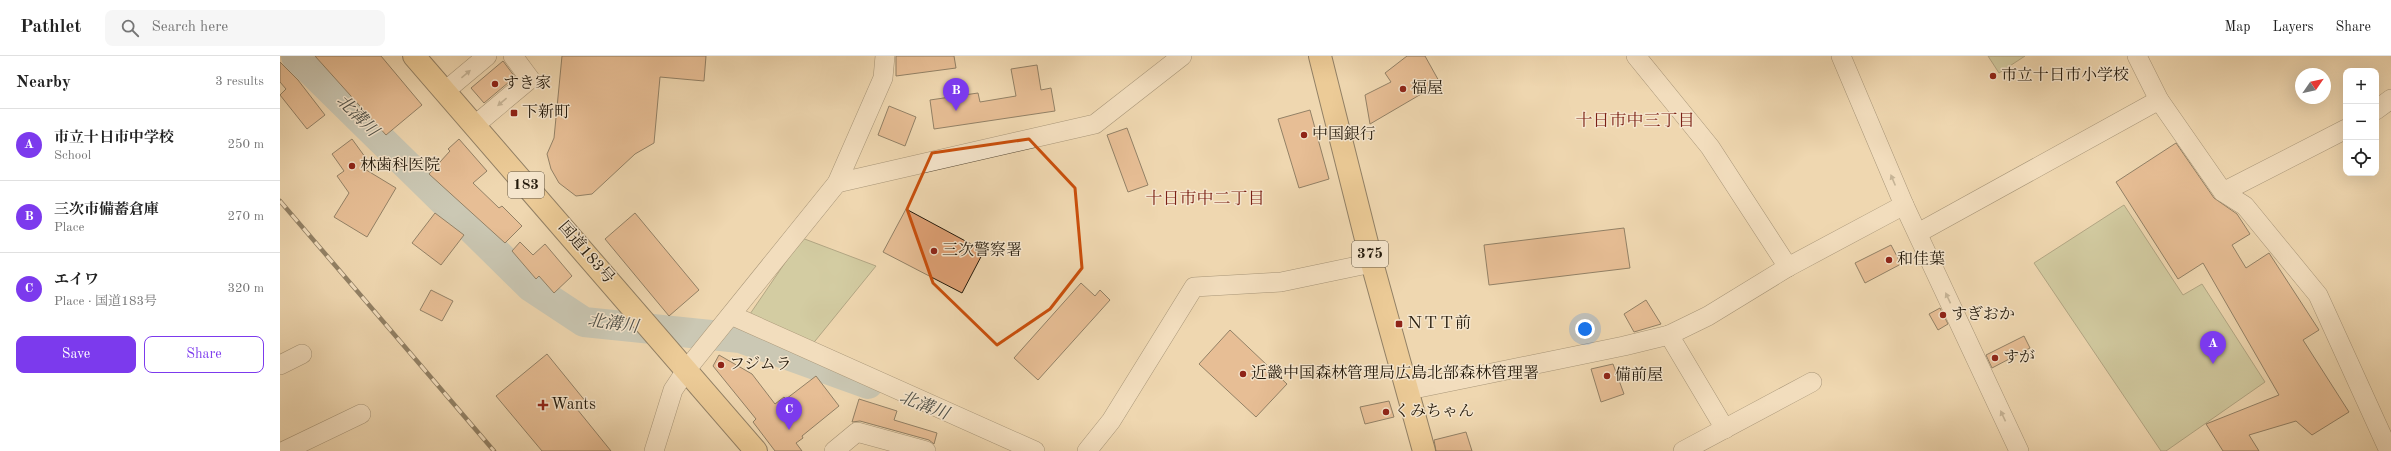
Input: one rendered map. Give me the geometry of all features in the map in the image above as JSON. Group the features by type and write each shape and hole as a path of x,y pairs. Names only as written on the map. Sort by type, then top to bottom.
{"highway":[{"name":"国道183号","path":"414,56 638,312 756,451"},
{"name":"375","path":"1320,56 1372,263 1409,390 1424,451"}],"street":[{"path":"444,92 487,56"},
{"path":"474,126 530,79 512,56"},
{"path":"654,451 673,390 687,369 837,183 883,78 886,56"},
{"path":"837,183 1094,124 1182,56"},
{"path":"1636,56 1710,147 1788,267"},
{"path":"1841,56 1904,204 2019,451"},
{"path":"2138,56 2159,100 2223,192 2245,206 2318,294 2389,451"},
{"path":"2379,108 2391,99"},
{"path":"1918,233 2159,100"},
{"path":"2223,192 2343,131"},
{"path":"1409,390 1624,346 1670,335 1708,316 1788,267 1904,204"},
{"path":"1087,451 1111,421 1194,287 1281,282 1372,263"},
{"path":"728,319 1035,451"},
{"path":"1670,335 1725,429"},
{"path":"280,365 302,354"},
{"path":"1683,451 1812,382"},
{"path":"284,451 361,414"},
{"path":"834,451 857,432 926,451"}],"highlighted area":[{"path":"1029,139 1075,188 1082,268 1050,309 997,345 933,283 907,209 932,153"}],"green space":[{"path":"1988,56 2025,56 1999,73"},
{"path":"2124,205 2183,295 2202,284 2265,382 2166,451 2161,451 2034,263"},
{"path":"802,238 876,266 811,346 750,314"}],"building":[{"path":"315,56 381,56 422,105 386,135"},
{"path":"562,56 706,56 704,81 660,77 654,143 635,154 592,194 576,196 559,183 551,169 547,154 554,138"},
{"path":"896,56 954,56 956,68 896,76"},
{"name":"福屋","path":"1407,56 1425,56 1440,83 1370,124 1365,95 1391,82 1385,73"},
{"name":"すき家","path":"503,61 515,77 484,103 471,88"},
{"path":"280,62 298,80 325,115 307,129 280,95 286,89 280,82"},
{"path":"1037,65 1041,90 1051,88 1055,111 934,129 930,100 978,93 980,102 1016,96 1011,69"},
{"path":"889,106 916,117 905,146 878,135"},
{"path":"1310,110 1329,179 1299,188 1278,119"},
{"path":"1127,128 1148,185 1128,192 1107,135"},
{"path":"352,139 368,161 363,168 396,188 367,237 334,217 349,193 337,176 344,171 332,154"},
{"path":"459,139 487,171 473,183 499,208 502,206 522,226 505,243 429,174 450,151 448,149"},
{"path":"2176,143 2214,198 2237,214 2250,234 2232,245 2246,268 2269,253 2319,330 2303,340 2349,412 2312,435 2296,421 2249,435 2259,451 2223,451 2206,424 2279,395 2203,263 2178,279 2116,182"},
{"name":"三次警察署","path":"906,209 984,251 962,293 883,252"},
{"path":"435,213 464,235 441,265 412,243"},
{"path":"635,213 699,290 669,316 605,239"},
{"path":"1624,228 1630,268 1489,285 1484,245"},
{"path":"520,242 533,255 545,244 572,276 554,293 539,276 536,279 512,251"},
{"path":"1891,245 1901,264 1865,283 1855,263"},
{"path":"1081,283 1095,296 1100,290 1110,300 1038,380 1014,358"},
{"path":"431,290 453,301 442,321 420,310"},
{"path":"1646,300 1661,324 1634,332 1624,314"},
{"path":"1940,308 1948,324 1938,330 1929,314"},
{"name":"近畿中国森林管理局広島北部森林管理署","path":"1230,330 1287,384 1256,417 1199,364"},
{"path":"2024,336 2030,348 1992,368 1986,355"},
{"name":"Wants","path":"547,354 586,402 577,409 611,451 542,451 496,396"},
{"path":"719,355 752,374 775,404 784,397 786,399 816,376 839,406 802,436 803,438 796,443 802,451 775,451 753,422 756,419 713,366"},
{"path":"1613,364 1624,394 1601,402 1591,369"},
{"path":"859,399 897,411 894,420 937,433 934,444 929,440 860,421 852,422"},
{"path":"1389,401 1394,417 1365,424 1360,407"},
{"path":"1466,432 1472,451 1436,451 1434,440"}],"waterway":[{"name":"北溝川","path":"296,56 531,287 584,322 740,338 868,384"}],"railway":[{"path":"280,201 494,451"}],"place":[{"name":"市立十日市小学校","path":"1993,76"},
{"name":"すき家","path":"495,84"},
{"name":"福屋","path":"1403,89"},
{"name":"三次市備蓄倉庫","path":"956,111"},
{"name":"下新町","path":"514,113"},
{"name":"中国銀行","path":"1304,135"},
{"name":"林歯科医院","path":"352,166"},
{"name":"三次警察署","path":"934,251"},
{"name":"和佳葉","path":"1889,260"},
{"name":"すぎおか","path":"1943,315"},
{"name":"ＮＴＴ前","path":"1399,324"},
{"name":"すが","path":"1995,358"},
{"name":"市立十日市中学校","path":"2213,364"},
{"name":"フジムラ","path":"721,365"},
{"name":"近畿中国森林管理局広島北部森林管理署","path":"1243,374"},
{"name":"備前屋","path":"1607,376"},
{"name":"Wants","path":"543,405"},
{"name":"くみちゃん","path":"1386,412"},
{"name":"エイワ","path":"789,430"}],"district":[{"name":"十日市中三丁目","path":"1635,121"},
{"name":"十日市中二丁目","path":"1205,199"}]}
